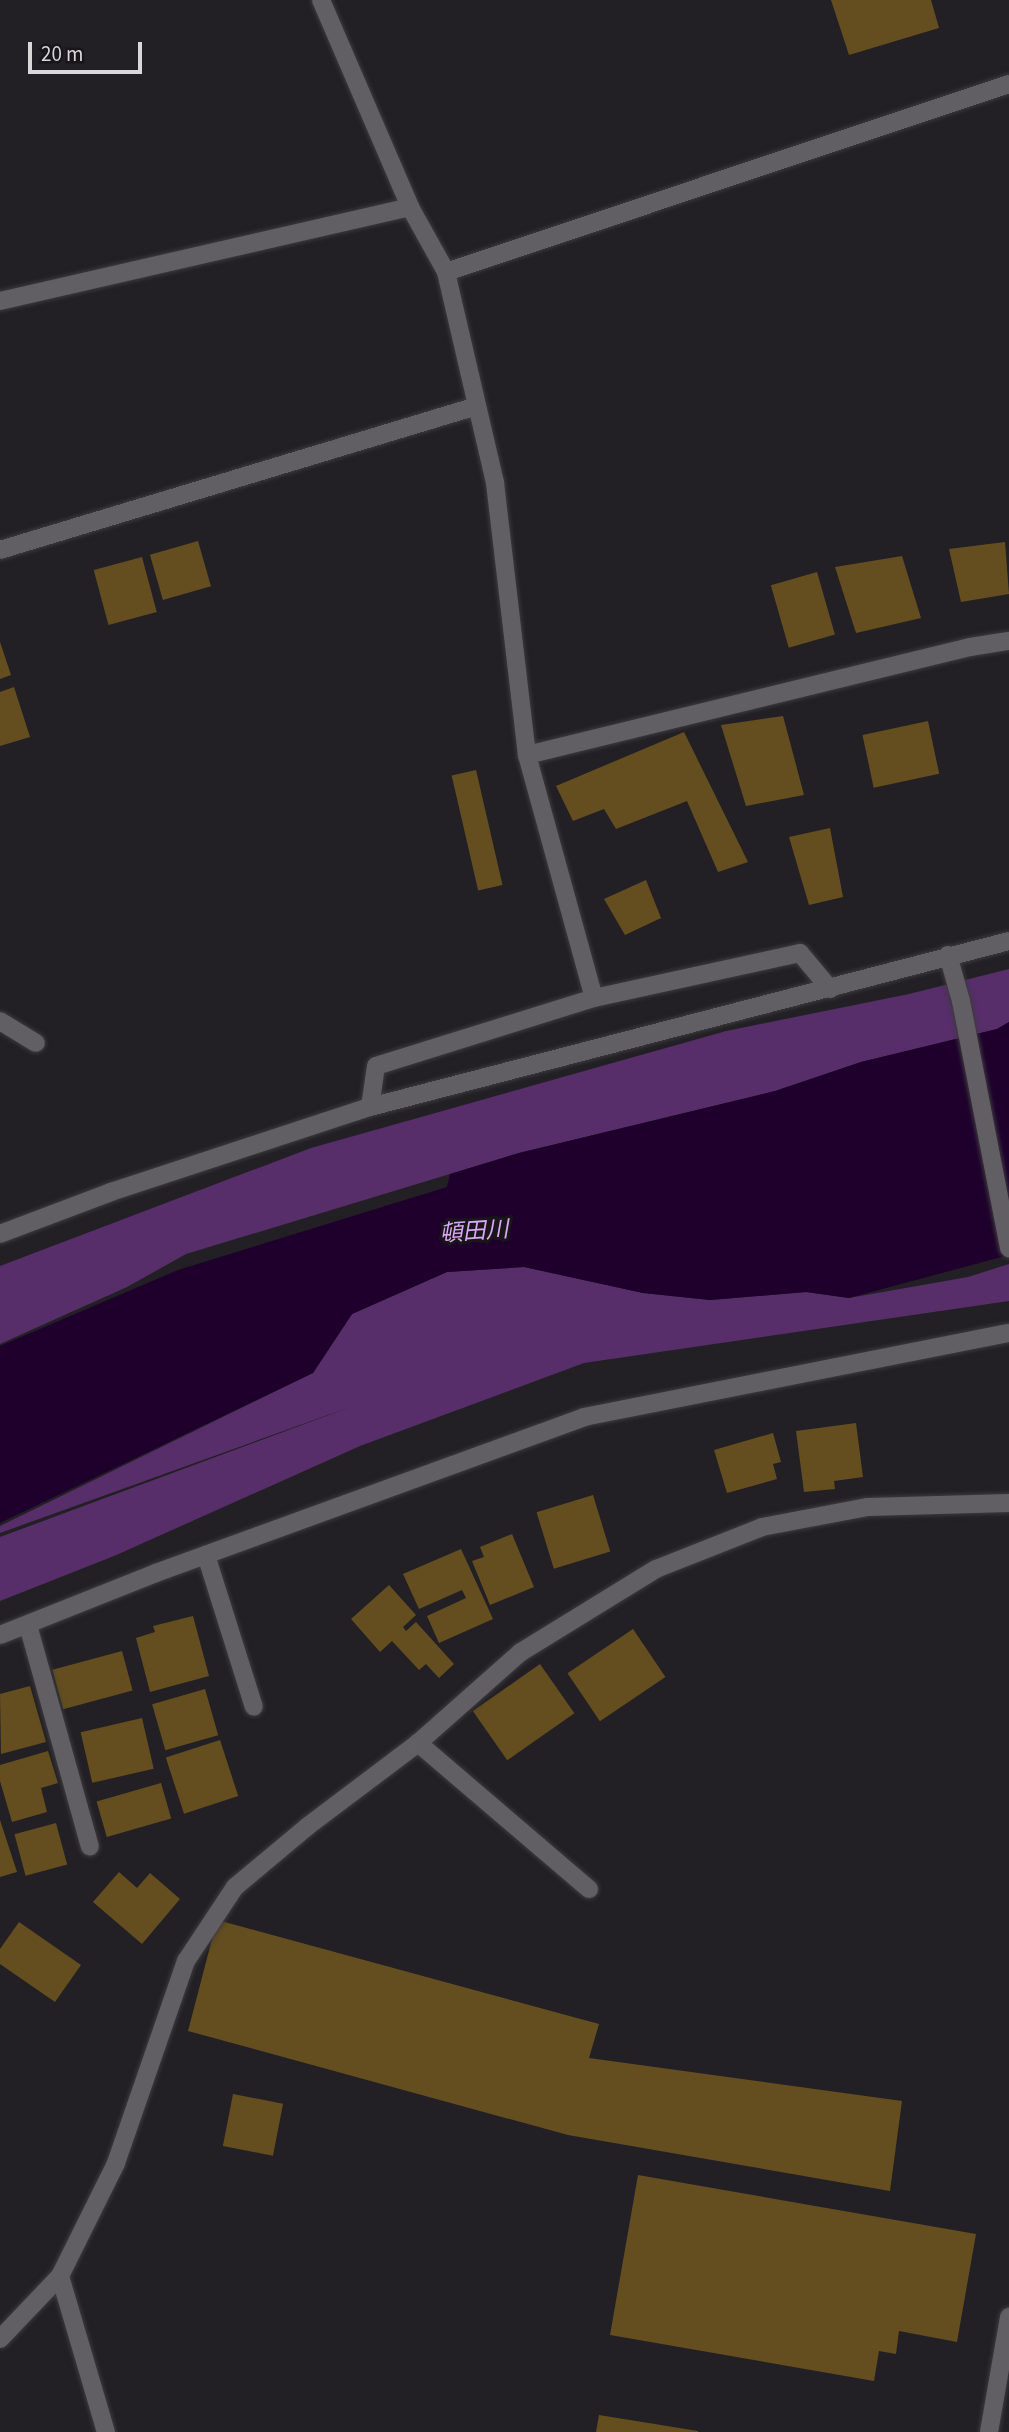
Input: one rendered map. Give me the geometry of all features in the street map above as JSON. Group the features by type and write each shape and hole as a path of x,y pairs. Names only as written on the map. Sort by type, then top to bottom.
{"street":[{"path":"321,0 410,207 446,272 495,484 527,755 594,998"},
{"path":"446,272 1009,84"},
{"path":"0,301 410,207"},
{"path":"0,550 476,406"},
{"path":"527,755 970,647 1009,641"},
{"path":"0,1234 111,1192 370,1107 830,989 948,955 1009,942"},
{"path":"370,1107 376,1066 594,998 800,953 830,989"},
{"path":"948,955 961,1001 1009,1248"},
{"path":"0,1021 36,1043"},
{"path":"0,1635 206,1555 584,1416 1009,1333"},
{"path":"0,2339 60,2276 116,2162 186,1961 235,1887 308,1826 418,1744 521,1652 656,1569 762,1527 855,1510 1009,1503"},
{"path":"206,1555 254,1707"},
{"path":"28,1625 90,1847"},
{"path":"418,1744 589,1889"},
{"path":"60,2276 106,2432"},
{"path":"992,2431 1009,2317"}],"shaded area":[{"path":"1009,969 1009,1022 997,1029 861,1062 775,1091 519,1153 186,1254 127,1287 0,1344 0,1266 311,1148 726,1031 909,994"},
{"path":"1009,1264 1009,1301 584,1363 360,1446 114,1556 0,1601 0,1537 353,1406 0,1533 0,1526 313,1373 352,1314 447,1272 524,1267 643,1293 710,1300 806,1292 849,1298 968,1277"}],"water":[{"name":"頓田川","path":"1009,1022 1009,1255 849,1298 806,1292 710,1300 643,1293 524,1267 447,1272 352,1314 313,1373 0,1523 0,1346 178,1270 447,1187 450,1174 519,1153 775,1091 861,1062 997,1029"}],"building":[{"path":"831,0 931,0 939,28 849,55"},
{"path":"198,541 211,586 163,600 150,555"},
{"path":"1005,542 1009,594 961,602 949,549"},
{"path":"902,556 921,618 856,633 835,567"},
{"path":"142,557 157,612 108,625 94,570"},
{"path":"817,572 835,634 789,648 771,585"},
{"path":"0,642 11,675 0,679"},
{"path":"14,687 30,737 0,746 0,692"},
{"path":"783,716 804,795 746,806 721,725"},
{"path":"928,721 939,774 874,788 862,735"},
{"path":"684,732 748,862 718,872 687,801 616,829 604,809 573,821 556,786"},
{"path":"476,770 503,885 478,891 452,776"},
{"path":"830,828 843,897 809,905 789,837"},
{"path":"646,880 661,918 625,935 604,899"},
{"path":"856,1423 863,1477 834,1481 835,1489 804,1492 796,1431"},
{"path":"773,1433 781,1462 773,1464 777,1479 727,1493 714,1450"},
{"path":"593,1495 610,1551 554,1569 537,1512"},
{"path":"512,1534 534,1587 490,1605 472,1561 484,1557 480,1547"},
{"path":"461,1549 493,1619 439,1643 427,1616 466,1598 462,1590 419,1609 403,1574"},
{"path":"389,1585 416,1615 403,1627 406,1631 416,1622 454,1664 439,1678 426,1664 419,1670 392,1641 380,1652 351,1619"},
{"path":"193,1616 209,1676 150,1692 136,1638 155,1632 153,1626"},
{"path":"633,1629 665,1677 600,1721 568,1673"},
{"path":"122,1651 133,1691 63,1709 52,1670"},
{"path":"540,1664 574,1713 507,1760 473,1711"},
{"path":"30,1686 46,1742 1,1754 0,1694"},
{"path":"205,1689 218,1735 165,1750 152,1704"},
{"path":"142,1718 154,1769 92,1783 81,1732"},
{"path":"220,1740 238,1796 184,1814 166,1758"},
{"path":"48,1751 58,1783 41,1788 47,1812 12,1822 0,1781 0,1765"},
{"path":"161,1783 171,1819 107,1837 97,1801"},
{"path":"0,1820 17,1872 0,1877"},
{"path":"56,1823 67,1865 26,1876 14,1834"},
{"path":"119,1872 137,1888 150,1873 180,1899 142,1944 93,1902"},
{"path":"217,1920 599,2024 589,2058 902,2101 890,2191 568,2135 188,2031"},
{"path":"19,1922 81,1965 55,2002 0,1964 0,1949"},
{"path":"233,2094 283,2104 273,2156 223,2146"},
{"path":"638,2175 976,2234 957,2342 899,2331 896,2354 879,2351 874,2381 610,2335"},
{"path":"599,2415 698,2431 698,2432 596,2432"}]}
